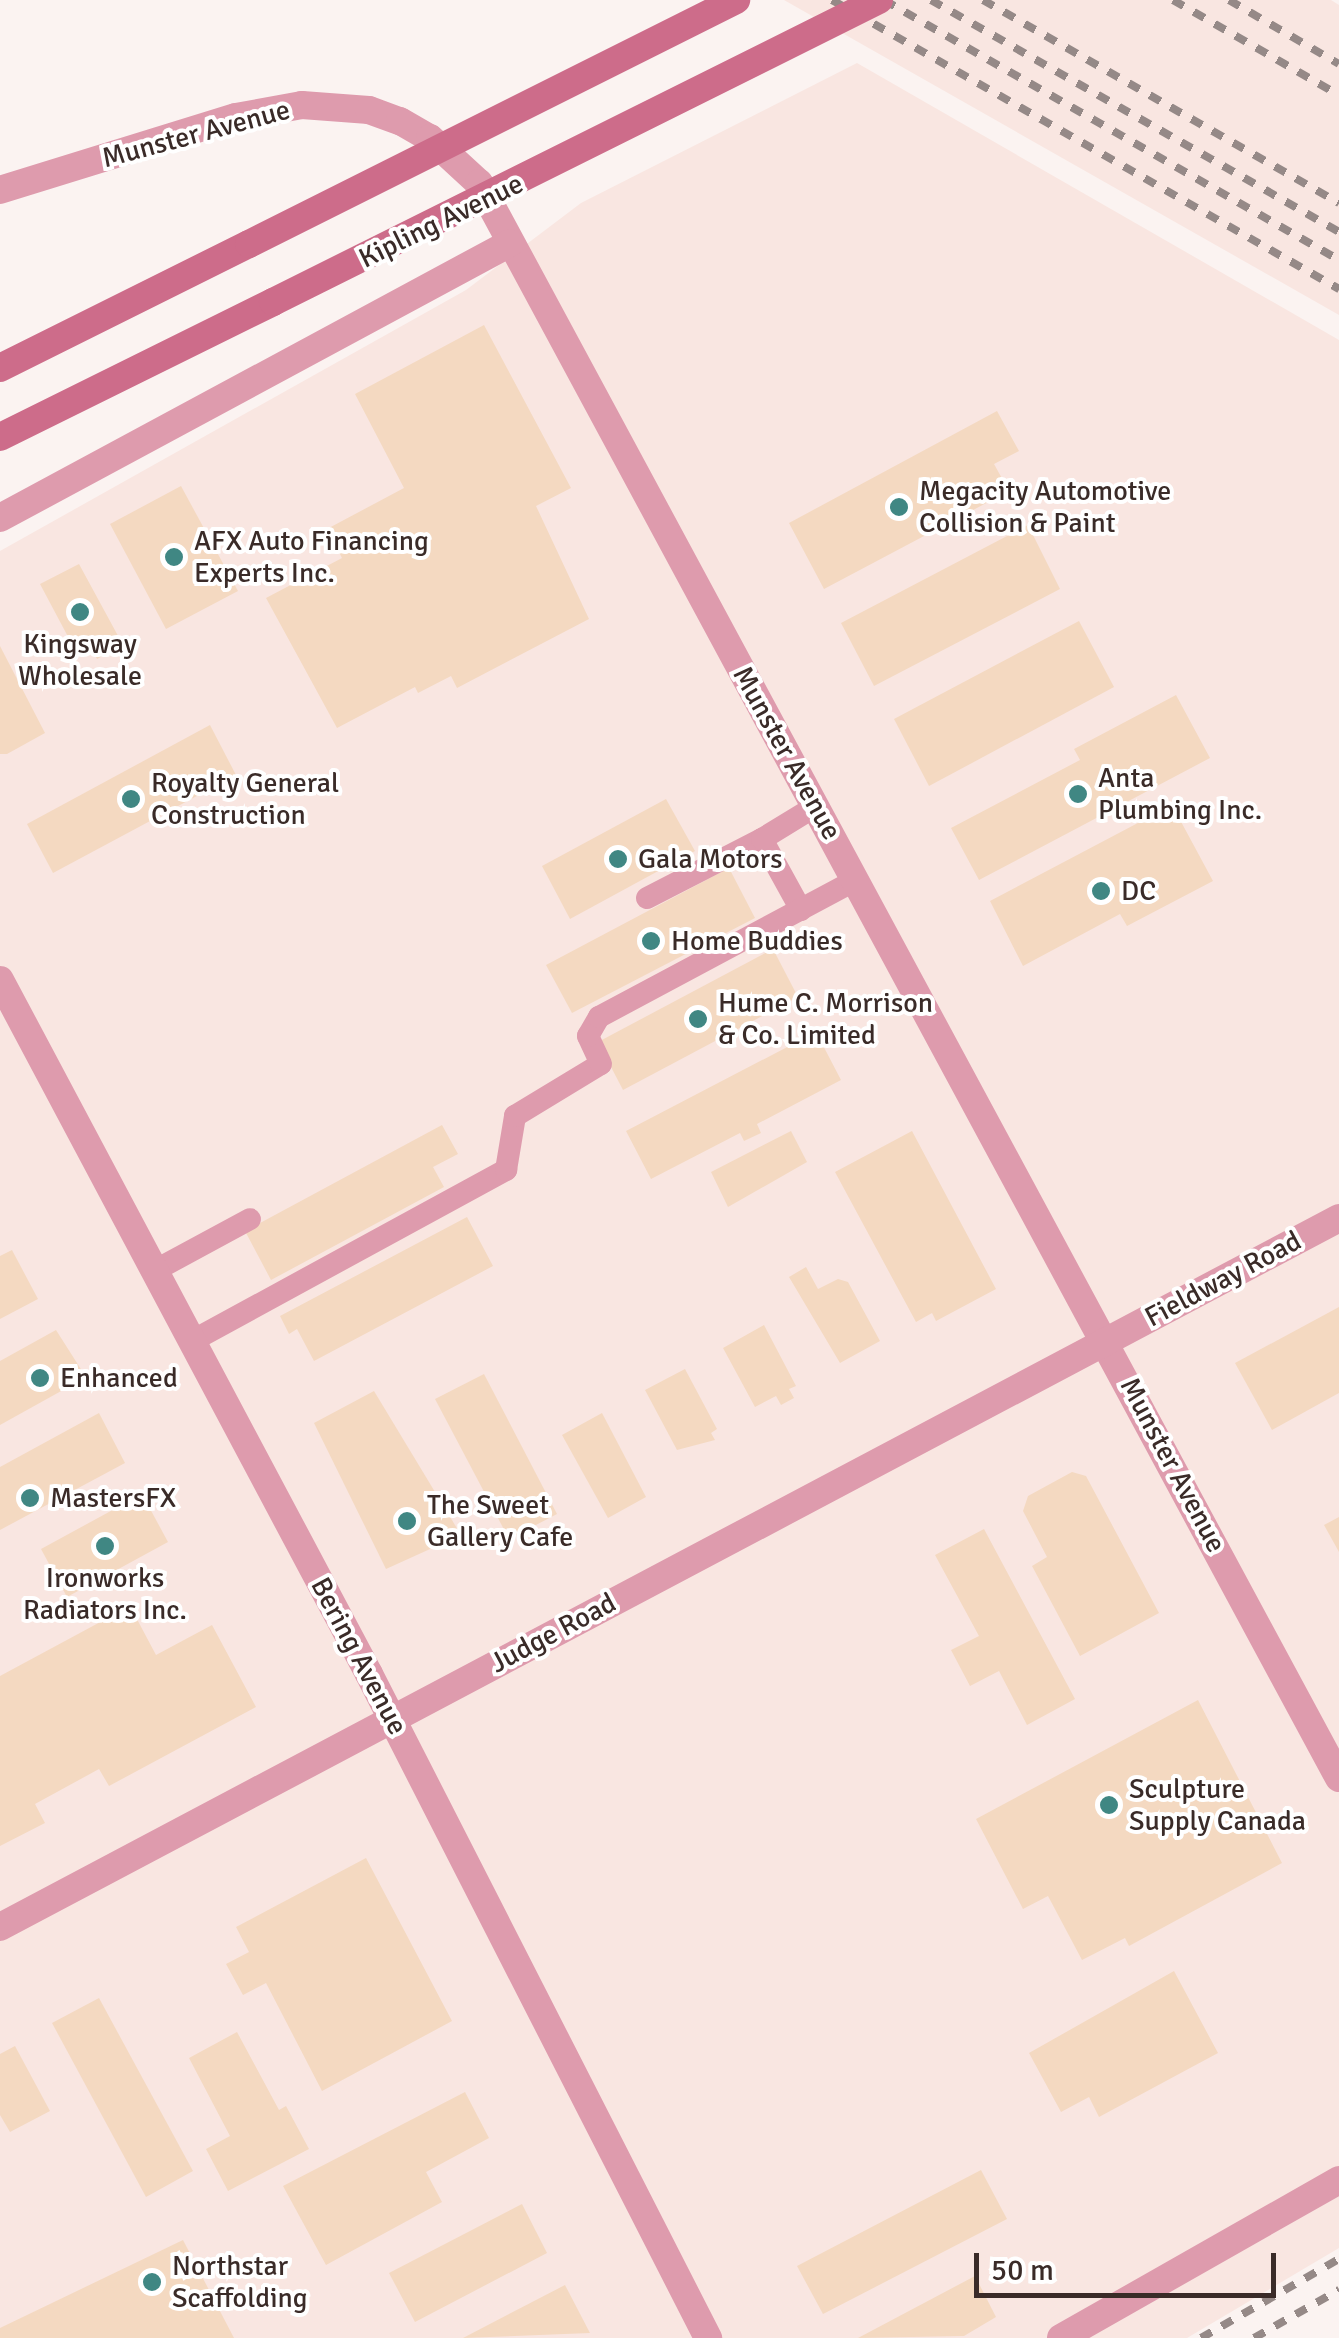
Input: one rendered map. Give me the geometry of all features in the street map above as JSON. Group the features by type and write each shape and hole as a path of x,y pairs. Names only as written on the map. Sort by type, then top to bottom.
{"main road":[{"path":"0,368 736,0"},
{"name":"Kipling Avenue","path":"0,436 878,0"}],"street":[{"name":"Munster Avenue","path":"0,190 236,117 336,105 369,110 430,138 479,183 1339,1778"},
{"name":"Kipling Avenue","path":"0,518 510,243"},
{"name":"Bering Avenue","path":"0,980 392,1718 708,2338"},
{"name":"Fieldway Road","path":"1106,1340 1339,1218"},
{"name":"Judge Road","path":"0,1927 1106,1340"},
{"path":"1061,2338 1339,2180"}],"lane":[{"path":"647,898 816,806"},
{"path":"762,838 802,910"},
{"path":"192,1341 506,1170 515,1116 601,1064 588,1036 599,1016 856,880"},
{"path":"154,1270 250,1219"}],"shaded area":[{"path":"784,0 1331,0 1339,5 1339,315"},
{"path":"857,63 1339,340 1339,2248 1187,2338 0,2338 0,551 466,290 581,203"}],"building":[{"path":"484,325 571,488 536,506 589,619 457,688 451,676 418,693 415,687 337,728 266,598 342,558 327,529 404,488 355,394"},
{"name":"Megacity Automotive Collision & Paint","path":"997,411 1019,451 994,464 1009,491 824,589 789,523"},
{"name":"AFX Auto Financing Experts Inc.","path":"181,486 238,591 166,629 110,524"},
{"path":"1028,525 1060,589 874,686 841,623"},
{"name":"Kingsway Wholesale","path":"79,564 123,645 97,659 88,641 74,648 40,584"},
{"path":"1079,621 1114,687 929,786 894,719"},
{"path":"0,646 45,733 7,754 0,754"},
{"name":"Anta Plumbing Inc.","path":"1176,695 1210,758 979,880 951,828 1080,760 1074,749"},
{"name":"Royalty General Construction","path":"210,725 236,775 53,873 27,824"},
{"name":"Gala Motors","path":"666,799 695,851 570,919 542,866"},
{"name":"DC","path":"1172,805 1213,881 1127,926 1120,914 1023,966 990,901"},
{"name":"Home Buddies","path":"729,868 755,918 572,1013 546,965"},
{"name":"Hume C. Morrison & Co. Limited","path":"773,949 798,997 623,1090 598,1042"},
{"path":"816,1032 841,1080 757,1124 761,1133 744,1141 740,1133 651,1179 626,1131"},
{"path":"442,1125 458,1154 433,1167 444,1187 271,1280 245,1231"},
{"path":"791,1131 807,1162 728,1207 711,1172"},
{"path":"912,1131 996,1289 936,1321 932,1313 916,1322 835,1172"},
{"path":"467,1217 493,1266 314,1361 297,1329 289,1334 280,1316"},
{"path":"12,1250 38,1299 0,1319 0,1256"},
{"path":"806,1267 818,1289 838,1279 848,1282 880,1341 840,1363 789,1277"},
{"path":"1339,1307 1339,1393 1272,1430 1235,1363"},
{"path":"764,1325 796,1386 789,1389 794,1398 781,1405 776,1396 755,1407 723,1348"},
{"name":"Enhanced","path":"56,1330 84,1374 81,1380 0,1425 0,1361"},
{"path":"685,1369 717,1429 711,1433 715,1440 677,1450 645,1390"},
{"path":"484,1374 557,1514 509,1539 435,1399"},
{"path":"374,1391 461,1535 386,1569 314,1423"},
{"name":"MastersFX","path":"99,1413 125,1463 0,1530 0,1467"},
{"path":"602,1413 646,1497 608,1518 562,1435"},
{"path":"1072,1472 1086,1476 1159,1613 1080,1656 1032,1566 1047,1557 1023,1511 1028,1496"},
{"name":"Ironworks Radiators Inc.","path":"142,1494 168,1542 67,1597 41,1549"},
{"path":"1339,1517 1339,1552 1324,1525"},
{"path":"984,1529 1075,1699 1027,1725 999,1671 970,1686 951,1650 979,1636 935,1555"},
{"path":"130,1606 156,1655 212,1625 256,1707 109,1786 99,1769 35,1804 45,1823 0,1846 0,1676"},
{"path":"1198,1700 1282,1863 1129,1946 1125,1938 1082,1960 1048,1896 1023,1909 976,1819"},
{"path":"366,1858 452,2021 322,2091 266,1983 243,1995 226,1964 249,1952 236,1927"},
{"path":"1174,1971 1218,2053 1099,2117 1089,2097 1061,2112 1029,2053"},
{"path":"99,1998 193,2171 146,2197 52,2023"},
{"path":"237,2032 279,2110 286,2106 309,2149 228,2191 206,2149 230,2136 189,2058"},
{"path":"15,2046 50,2111 10,2132 0,2115 0,2054"},
{"path":"465,2092 489,2138 426,2172 442,2202 326,2265 283,2186"},
{"path":"981,2170 1007,2219 823,2314 797,2266"},
{"path":"522,2204 547,2253 415,2322 389,2273"},
{"name":"Northstar Scaffolding","path":"183,2240 234,2338 0,2338 0,2328"},
{"path":"975,2276 996,2317 964,2336 858,2338"},
{"path":"565,2285 590,2333 463,2338"}],"railway":[{"path":"832,0 1339,289"},
{"path":"884,0 1339,260"},
{"path":"931,0 1339,232"},
{"path":"983,0 1339,203"},
{"path":"1173,0 1339,95"},
{"path":"1229,0 1339,64"},
{"path":"1201,2338 1339,2259"},
{"path":"1254,2338 1339,2290"}],"place":[{"name":"Megacity Automotive Collision & Paint","path":"899,507"},
{"name":"AFX Auto Financing Experts Inc.","path":"174,557"},
{"name":"Kingsway Wholesale","path":"80,612"},
{"name":"Anta Plumbing Inc.","path":"1078,794"},
{"name":"Royalty General Construction","path":"131,799"},
{"name":"Gala Motors","path":"618,859"},
{"name":"DC","path":"1101,891"},
{"name":"Home Buddies","path":"651,941"},
{"name":"Hume C. Morrison & Co. Limited","path":"698,1019"},
{"name":"Enhanced","path":"40,1378"},
{"name":"MastersFX","path":"30,1498"},
{"name":"The Sweet Gallery Cafe","path":"407,1521"},
{"name":"Ironworks Radiators Inc.","path":"105,1546"},
{"name":"Sculpture Supply Canada","path":"1109,1805"},
{"name":"Northstar Scaffolding","path":"152,2282"}]}
